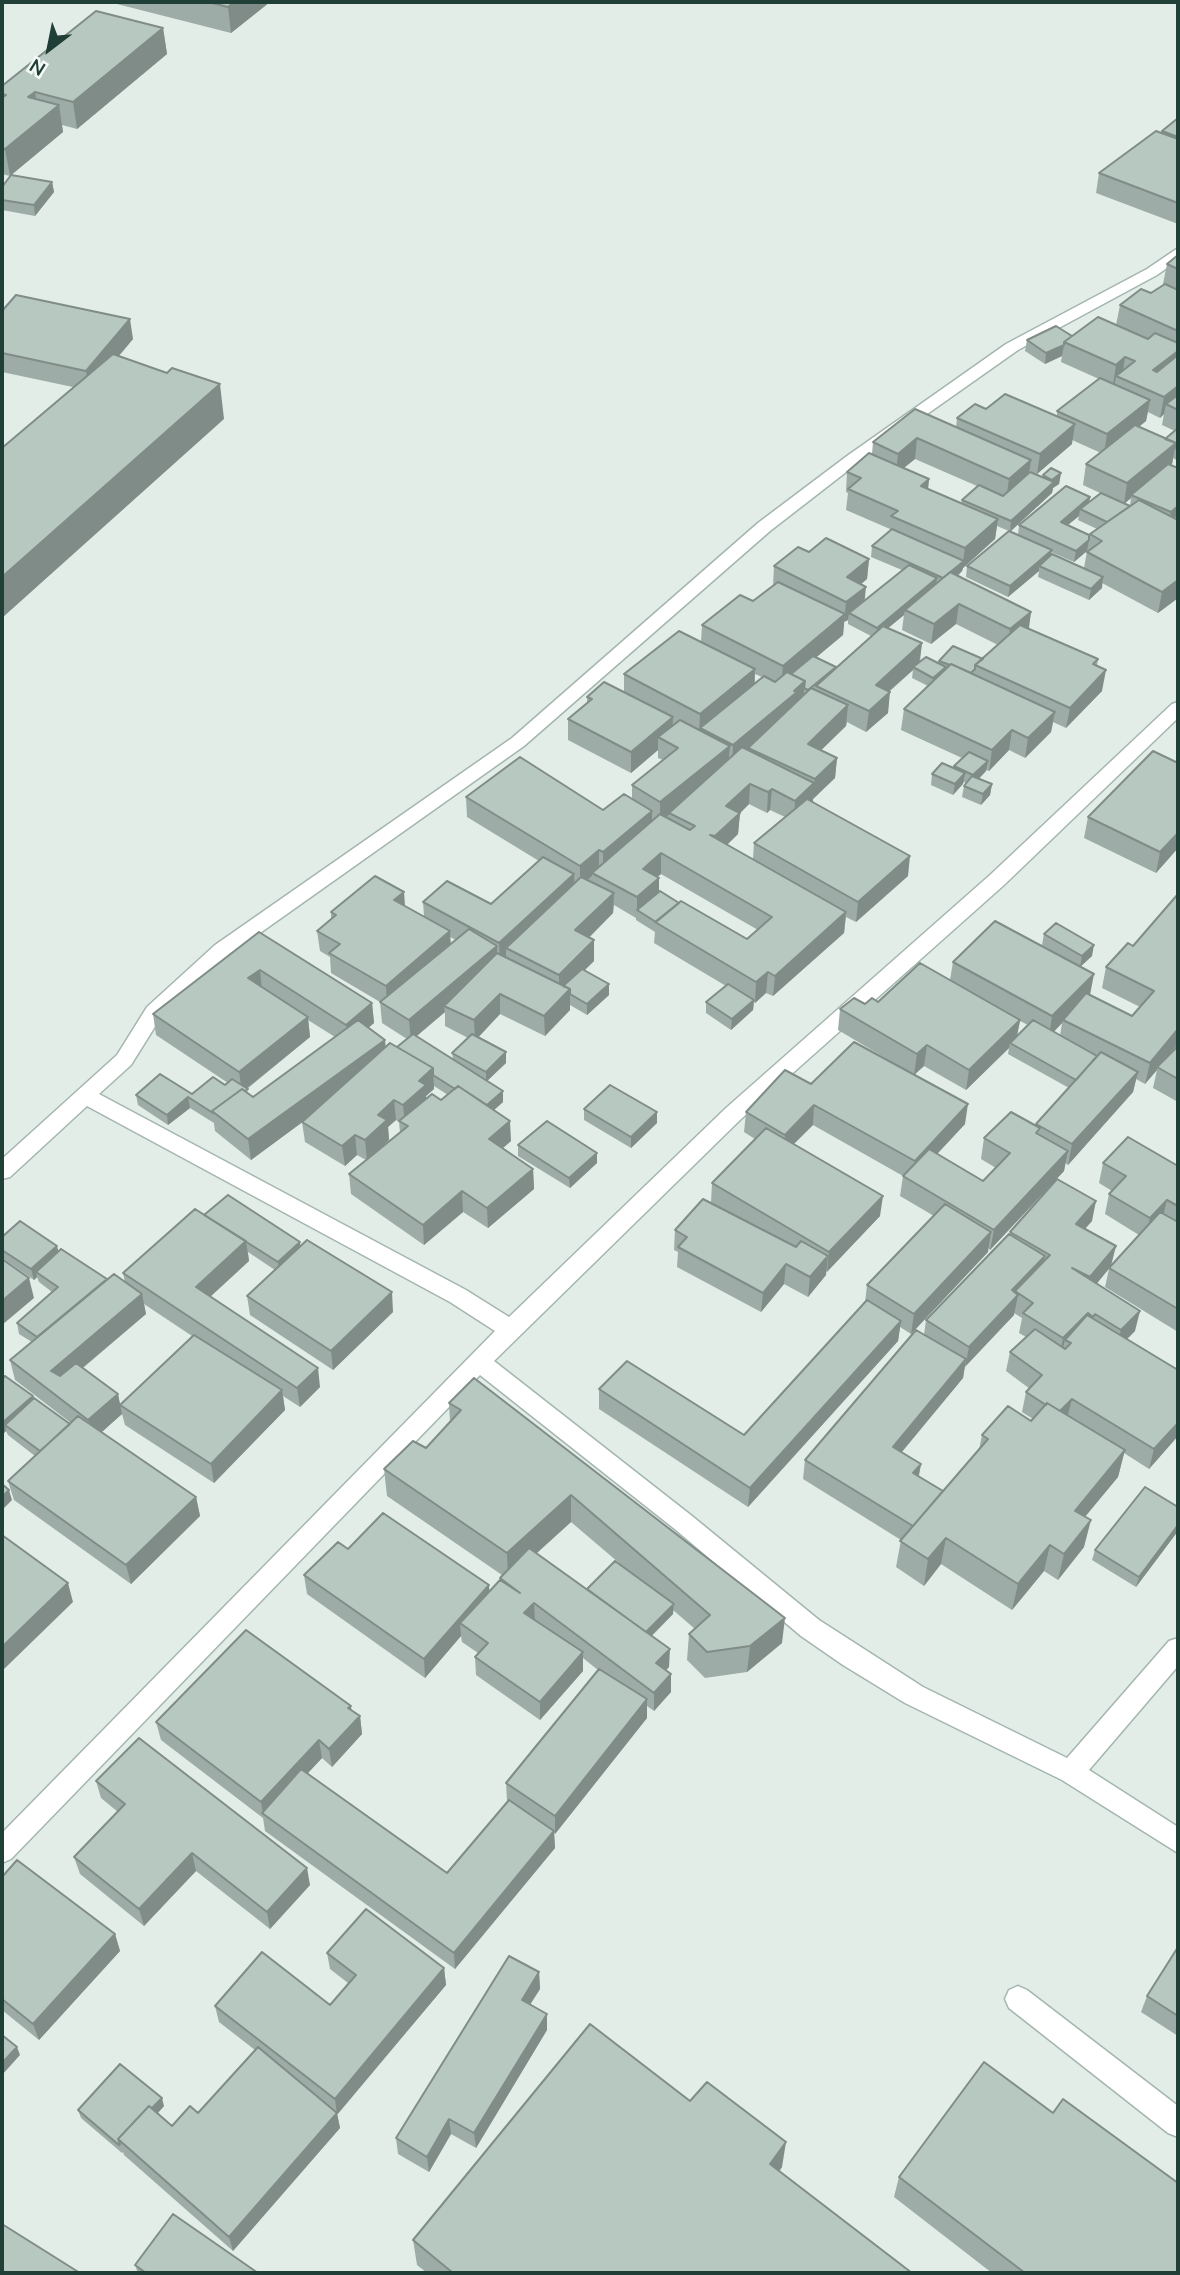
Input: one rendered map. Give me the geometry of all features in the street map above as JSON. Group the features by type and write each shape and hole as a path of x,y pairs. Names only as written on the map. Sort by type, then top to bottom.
{"street":[{"path":"2,1171 124,1060 154,1012 222,950 289,900 518,742 764,527 853,459 1012,347 1152,272 1178,253"},
{"path":"2,1851 511,1329 733,1114 998,880 1178,708"},
{"path":"85,1097 447,1290 511,1329"},
{"path":"479,1362 684,1522 810,1628 914,1695 1071,1772 1178,1841"},
{"path":"1071,1772 1178,1648"},
{"path":"1018,1998 1178,2123"}],"building":[{"path":"208,2 234,2 228,7"},
{"path":"96,11 163,28 73,102 35,92 28,97 59,105 5,149 2,148 2,98 6,95 2,94 2,86"},
{"path":"1178,118 1178,137 1162,131"},
{"path":"1156,131 1178,139 1178,203 1099,173"},
{"path":"11,175 52,182 34,205 2,200 2,187"},
{"path":"1178,255 1178,269 1167,264"},
{"path":"1165,284 1178,290 1178,331 1120,305 1141,289 1151,293"},
{"path":"16,295 130,319 86,371 2,353 2,311"},
{"path":"1098,317 1148,339 1155,333 1178,343 1178,351 1153,370 1157,372 1178,355 1178,386 1164,397 1116,376 1135,361 1125,357 1116,365 1064,342"},
{"path":"1056,326 1072,336 1064,345 1046,353 1027,340"},
{"path":"113,354 167,373 172,368 220,384 2,577 2,448"},
{"path":"1100,378 1150,400 1107,434 1057,411"},
{"path":"1005,394 1075,424 1040,454 957,418 975,404 986,409"},
{"path":"1178,395 1178,410 1166,404"},
{"path":"915,409 1031,460 1009,479 917,438 898,454 873,442"},
{"path":"1135,425 1176,443 1127,483 1086,464"},
{"path":"1178,428 1178,449 1175,448 1176,443 1165,439"},
{"path":"869,453 929,479 921,486 998,519 965,548 891,516 898,511 848,489 861,478 847,472"},
{"path":"1168,464 1178,468 1178,506 1171,512 1131,495"},
{"path":"1051,468 1061,473 1052,480 1043,475"},
{"path":"1030,472 1054,482 1011,521 962,500 979,485 1003,496"},
{"path":"1066,486 1090,497 1061,522 1089,535 1089,540 1076,551 1019,525"},
{"path":"1101,493 1130,506 1107,522 1080,509"},
{"path":"1139,500 1178,520 1178,580 1162,592 1087,552 1102,541 1090,534"},
{"path":"892,529 964,561 943,578 872,546"},
{"path":"1009,531 1052,550 1010,586 967,566"},
{"path":"826,538 869,559 847,577 866,587 846,602 774,566 798,547 809,552"},
{"path":"1052,554 1103,577 1091,589 1039,566"},
{"path":"909,565 937,578 877,628 849,613"},
{"path":"950,572 1031,612 1010,629 959,604 934,624 905,610"},
{"path":"778,582 845,614 783,666 702,625 740,595 753,601"},
{"path":"1020,625 1098,659 1093,664 1106,670 1070,708 975,665"},
{"path":"883,626 922,643 876,685 890,692 869,711 816,686"},
{"path":"679,631 755,669 700,714 624,674"},
{"path":"953,646 983,659 975,665 971,673 939,661"},
{"path":"813,656 836,667 808,690 804,688 805,681 791,674"},
{"path":"926,657 946,667 933,678 913,667"},
{"path":"951,664 1055,712 1028,738 1012,730 992,750 904,709"},
{"path":"787,672 805,681 794,691 797,692 733,745 700,728 764,676 775,682"},
{"path":"604,682 673,717 631,752 568,719 592,699 587,697"},
{"path":"811,688 848,705 808,744 837,758 815,779 748,748"},
{"path":"680,720 730,746 660,802 632,785 678,748 658,737"},
{"path":"742,747 814,783 795,801 772,789 768,792 750,784 726,806 740,813 715,836 710,835 846,912 775,976 768,972 756,982 655,922 681,901 747,939 772,917 661,853 643,869 659,878 637,897 592,873 660,814 690,830 695,826 669,813"},
{"path":"1153,751 1178,763 1178,833 1160,852 1088,817"},
{"path":"969,752 988,761 973,775 954,766"},
{"path":"520,757 603,810 624,794 652,811 603,852 599,850 580,866 466,797"},
{"path":"942,763 965,773 955,784 932,774"},
{"path":"972,776 992,784 983,794 964,786"},
{"path":"807,799 910,856 858,902 754,843"},
{"path":"543,857 574,874 499,943 423,902 447,881 491,904"},
{"path":"375,876 404,892 394,900 450,931 386,986 329,953 340,944 317,931 336,915 331,912"},
{"path":"581,877 614,893 575,930 594,940 559,975 506,948"},
{"path":"660,891 679,903 656,922 637,910"},
{"path":"1178,894 1178,1029 1150,1063 1063,1020 1086,993 1132,1016 1154,991 1106,967 1128,943 1133,946"},
{"path":"995,921 1094,974 1052,1016 953,962"},
{"path":"1056,923 1094,945 1082,956 1044,934"},
{"path":"469,929 497,946 409,1020 380,1002"},
{"path":"259,932 372,1003 346,1025 260,970 248,978 308,1017 239,1072 153,1014"},
{"path":"497,953 570,989 544,1016 500,994 474,1020 444,1006"},
{"path":"920,963 1020,1020 969,1070 927,1045 917,1054 840,1009 854,998 865,1004 872,998 878,1002"},
{"path":"582,969 609,984 587,1004 570,994 570,989 563,986"},
{"path":"728,984 754,1000 732,1019 706,1002"},
{"path":"358,1020 385,1040 248,1139 212,1111 242,1089 253,1097"},
{"path":"1033,1020 1097,1056 1076,1080 1010,1043"},
{"path":"413,1034 503,1091 487,1105 458,1086 455,1089 433,1075 433,1068 397,1047"},
{"path":"472,1034 506,1052 486,1072 452,1053"},
{"path":"854,1042 968,1104 915,1161 814,1105 785,1135 746,1112 785,1070 811,1084"},
{"path":"390,1043 433,1068 419,1081 426,1085 403,1105 394,1100 378,1115 387,1120 365,1140 355,1135 342,1146 302,1122"},
{"path":"1178,1046 1178,1079 1157,1067"},
{"path":"1101,1052 1138,1072 1072,1144 1036,1124"},
{"path":"160,1074 192,1094 213,1077 225,1085 232,1079 248,1089 242,1089 212,1111 213,1113 188,1097 167,1115 136,1095"},
{"path":"610,1085 657,1112 631,1137 584,1109"},
{"path":"458,1086 510,1121 489,1139 533,1169 487,1208 462,1191 423,1225 349,1174 408,1126 399,1121 432,1094 441,1100"},
{"path":"1011,1112 1040,1128 1036,1133 1068,1151 994,1230 903,1176 929,1149 983,1181 1010,1153 984,1138"},
{"path":"547,1121 597,1153 569,1178 518,1145"},
{"path":"766,1128 883,1196 829,1252 712,1183"},
{"path":"1128,1137 1178,1166 1178,1206 1167,1200 1150,1218 1109,1194 1126,1176 1103,1163"},
{"path":"1057,1179 1096,1201 1076,1224 1116,1246 1090,1277 1072,1268 1140,1311 1121,1330 1095,1314 1093,1317 1088,1313 1063,1338 1023,1313 1033,1303 1015,1291 1050,1255 1010,1232"},
{"path":"228,1195 300,1242 278,1262 204,1215"},
{"path":"703,1199 796,1247 801,1241 828,1256 810,1277 786,1264 763,1293 678,1247 687,1237 675,1230"},
{"path":"945,1204 991,1232 914,1314 867,1285"},
{"path":"195,1209 246,1241 196,1287 318,1368 297,1388 123,1273"},
{"path":"1160,1212 1178,1222 1178,1309 1109,1268"},
{"path":"20,1221 57,1246 31,1269 2,1250 2,1237"},
{"path":"1009,1234 1045,1256 1012,1290 1018,1295 969,1347 926,1320"},
{"path":"307,1240 392,1292 331,1351 247,1296"},
{"path":"61,1249 107,1279 37,1337 17,1323 58,1287 36,1272"},
{"path":"2,1259 29,1278 2,1301"},
{"path":"114,1274 142,1294 51,1371 60,1376 76,1363 118,1394 88,1420 10,1360"},
{"path":"867,1300 901,1321 750,1488 599,1389 627,1361 744,1435"},
{"path":"1087,1315 1178,1370 1178,1423 1154,1449 1072,1399 1060,1411 1026,1392 1042,1375 1010,1352 1035,1329 1065,1349 1071,1343 1065,1340"},
{"path":"916,1330 966,1359 893,1447 921,1464 913,1473 943,1491 913,1526 805,1460"},
{"path":"194,1335 282,1390 211,1464 120,1405"},
{"path":"5,1376 33,1396 2,1423 2,1379"},
{"path":"474,1378 785,1618 750,1646 707,1652 689,1634 710,1615 571,1495 507,1553 384,1469 413,1441 426,1448 461,1410 449,1403"},
{"path":"34,1398 70,1424 40,1451 5,1425"},
{"path":"1047,1403 1125,1450 1075,1511 1091,1520 1064,1554 1050,1545 1018,1584 946,1538 928,1559 900,1541 988,1439 982,1435 1008,1406 1031,1421"},
{"path":"78,1416 196,1497 126,1565 8,1481"},
{"path":"2,1484 9,1490 2,1497"},
{"path":"1145,1487 1178,1507 1178,1525 1139,1577 1095,1550"},
{"path":"383,1513 489,1585 424,1659 304,1575 338,1542 348,1549"},
{"path":"2,1535 68,1583 2,1647"},
{"path":"529,1548 670,1649 656,1663 671,1674 654,1693 534,1603 524,1613 583,1652 540,1702 475,1657 488,1643 460,1623 500,1580 520,1593 500,1578"},
{"path":"615,1561 674,1604 646,1632 587,1589"},
{"path":"246,1630 351,1706 348,1708 360,1716 329,1749 319,1740 261,1802 156,1722"},
{"path":"599,1669 647,1699 555,1816 506,1783"},
{"path":"139,1738 307,1868 267,1912 192,1853 139,1909 74,1857 125,1804 96,1781"},
{"path":"301,1769 447,1873 509,1800 554,1831 454,1953 262,1813"},
{"path":"17,1860 115,1934 33,2024 2,1999 2,1877"},
{"path":"366,1909 444,1968 335,2099 215,2006 262,1952 330,2005 356,1975 327,1953"},
{"path":"1178,1947 1178,2016 1147,1996"},
{"path":"509,1956 539,1972 522,2000 547,2014 474,2133 449,2119 427,2157 396,2138"},
{"path":"590,2024 690,2101 707,2082 786,2142 770,2164 912,2273 453,2273 413,2240"},
{"path":"2,2035 17,2047 2,2063"},
{"path":"258,2047 337,2113 229,2237 118,2139 149,2106 172,2126 190,2106 198,2113"},
{"path":"984,2062 1053,2113 1063,2099 1178,2183 1178,2273 1025,2273 899,2177"},
{"path":"120,2064 162,2098 152,2108 149,2106 118,2139 119,2145 78,2110"},
{"path":"173,2214 258,2273 146,2273 135,2265"},
{"path":"2,2224 80,2273 2,2273"}]}
